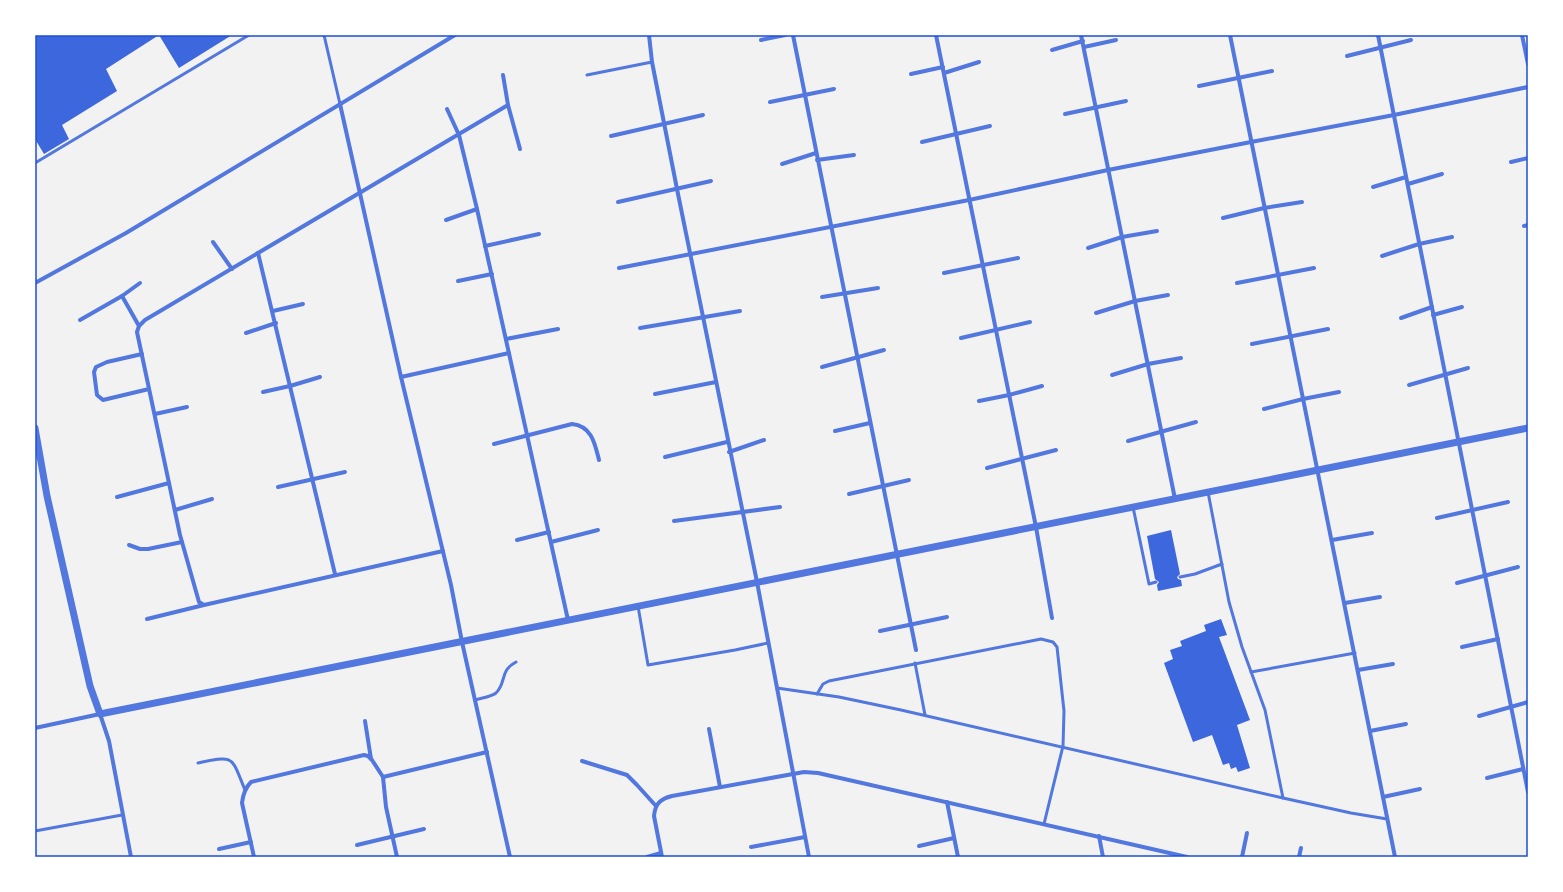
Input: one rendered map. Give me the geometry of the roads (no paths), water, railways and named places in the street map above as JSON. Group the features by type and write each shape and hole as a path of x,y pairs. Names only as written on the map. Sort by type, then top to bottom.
{"street":[{"path":"35,283 107,244 455,35"},
{"path":"649,35 652,62 664,124 691,254 729,452 757,582 809,857"},
{"path":"761,40 785,35"},
{"path":"793,35 830,227 916,650"},
{"path":"936,35 1036,527 1052,618"},
{"path":"1081,35 1175,499"},
{"path":"1230,35 1250,142 1345,603 1395,857"},
{"path":"1378,35 1528,792"},
{"path":"1522,35 1528,64"},
{"path":"1084,47 1116,40"},
{"path":"1348,56 1380,49 1410,40"},
{"path":"1052,50 1083,41"},
{"path":"944,73 979,62"},
{"path":"911,74 943,67"},
{"path":"1199,86 1272,71"},
{"path":"503,74 508,105 520,149"},
{"path":"619,268 969,200 1108,170 1394,115 1528,87"},
{"path":"770,102 834,89"},
{"path":"1065,114 1126,101"},
{"path":"340,104 401,377 443,551 510,857"},
{"path":"204,605 199,602 182,542 137,332 139,326 145,320 508,105"},
{"path":"447,109 459,135 477,209 568,621"},
{"path":"611,136 703,115"},
{"path":"922,142 990,126"},
{"path":"782,164 816,153"},
{"path":"817,160 854,155"},
{"path":"1511,162 1528,158"},
{"path":"1408,184 1442,174"},
{"path":"1373,187 1406,177"},
{"path":"618,202 711,181"},
{"path":"1223,218 1264,208 1302,202"},
{"path":"446,220 477,209"},
{"path":"1088,248 1122,237 1157,231"},
{"path":"485,246 539,234"},
{"path":"1382,256 1419,244 1452,237"},
{"path":"213,242 232,269"},
{"path":"258,253 276,323 334,574"},
{"path":"944,273 1018,258"},
{"path":"1237,283 1314,268"},
{"path":"458,281 492,274"},
{"path":"80,320 122,296 140,283"},
{"path":"822,297 878,288"},
{"path":"1096,313 1135,301 1168,295"},
{"path":"122,296 139,326"},
{"path":"273,311 303,304"},
{"path":"1401,318 1432,307"},
{"path":"1433,315 1462,307"},
{"path":"640,328 740,311"},
{"path":"961,338 1030,322"},
{"path":"246,333 276,323"},
{"path":"506,339 558,329"},
{"path":"1252,344 1328,329"},
{"path":"822,367 884,350"},
{"path":"401,377 509,353"},
{"path":"142,354 107,362 96,367 94,372 97,395 103,400 150,389"},
{"path":"1112,375 1148,364 1181,358"},
{"path":"1409,385 1468,368"},
{"path":"263,392 320,377"},
{"path":"655,394 716,382"},
{"path":"979,401 1042,386"},
{"path":"1264,409 1339,392"},
{"path":"155,414 187,407"},
{"path":"1128,442 1196,422"},
{"path":"835,430 870,423"},
{"path":"494,444 572,424 582,426 587,430 593,438 599,460"},
{"path":"35,428 44,483 90,686 109,741 131,857"},
{"path":"35,728 1528,428"},
{"path":"729,452 764,440"},
{"path":"665,457 727,442"},
{"path":"987,468 1056,450"},
{"path":"278,486 345,472"},
{"path":"848,494 909,480"},
{"path":"117,497 169,483"},
{"path":"175,510 212,499"},
{"path":"1437,518 1508,502"},
{"path":"674,521 780,507"},
{"path":"551,542 598,530"},
{"path":"517,540 549,532"},
{"path":"1332,540 1372,533"},
{"path":"128,545 140,549 148,549 182,542"},
{"path":"147,619 334,574 443,551"},
{"path":"1457,583 1518,567"},
{"path":"1345,603 1380,597"},
{"path":"880,631 947,617"},
{"path":"1462,648 1498,639"},
{"path":"1358,670 1393,664"},
{"path":"1479,716 1528,702"},
{"path":"366,721 372,760"},
{"path":"1370,731 1406,724"},
{"path":"709,729 720,787"},
{"path":"383,777 487,752"},
{"path":"254,857 242,803 242,796 251,782 364,755 368,756 372,760 383,777 386,807 397,857"},
{"path":"582,761 627,775 656,806"},
{"path":"1487,778 1523,769"},
{"path":"647,857 661,855 654,816 658,802 665,798 804,772 818,773 1187,857"},
{"path":"1383,797 1420,789"},
{"path":"947,802 958,857"},
{"path":"357,844 424,829"},
{"path":"1242,857 1247,833"},
{"path":"1099,836 1103,857"},
{"path":"751,847 805,837"},
{"path":"919,846 954,838"},
{"path":"219,849 251,842"},
{"path":"1299,857 1301,848"}],"lane":[{"path":"35,163 249,35"},
{"path":"324,35 340,104"},
{"path":"588,75 652,62"},
{"path":"1208,492 1229,602 1242,647 1265,710 1283,798"},
{"path":"1133,507 1149,584 1156,582"},
{"path":"1180,577 1195,574 1222,564"},
{"path":"638,606 648,665 768,643"},
{"path":"817,694 823,684 829,681 1041,639 1053,642 1057,647 1064,711 1063,746 1044,824"},
{"path":"1251,672 1355,653"},
{"path":"475,700 495,694 499,689 507,668 516,662"},
{"path":"915,663 925,715"},
{"path":"777,688 817,694 925,715 1283,798 1387,820"},
{"path":"198,763 222,758 228,759 234,763 245,790"},
{"path":"35,832 122,815"}]}
